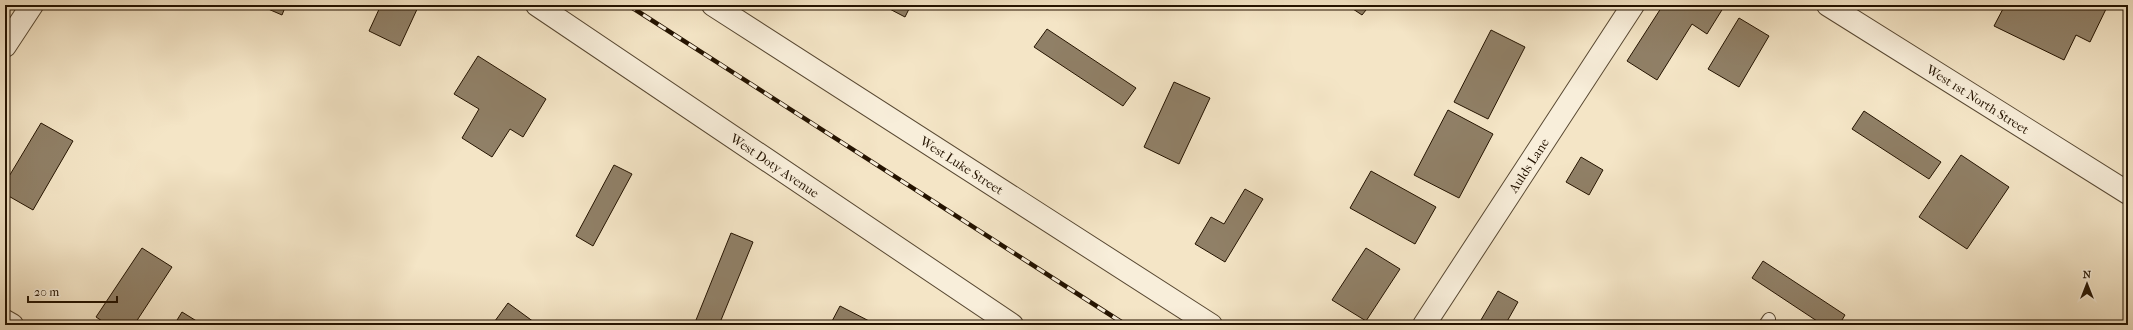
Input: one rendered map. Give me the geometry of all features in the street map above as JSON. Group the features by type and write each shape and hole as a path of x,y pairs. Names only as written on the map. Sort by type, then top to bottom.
{"street":[{"path":"5,46 32,5"},
{"name":"West Doty Avenue","path":"537,5 1012,325"},
{"name":"West Luke Street","path":"712,5 1211,325"},
{"name":"Aulds Lane","path":"1424,325 1633,5"},
{"name":"West 1st North Street","path":"1828,5 2128,193"},
{"path":"5,321 12,325"}],"building":[{"path":"259,5 286,5 282,15"},
{"path":"381,5 419,5 400,46 369,31"},
{"path":"882,5 911,5 905,17"},
{"path":"1347,5 1370,5 1362,15"},
{"path":"1663,5 1725,5 1707,34 1692,24 1657,80 1627,61"},
{"path":"2005,5 2103,5 2107,7 2090,42 2076,35 2064,60 1994,26"},
{"path":"1739,18 1769,36 1739,87 1708,69"},
{"path":"1047,29 1136,88 1123,106 1034,47"},
{"path":"1491,30 1525,47 1488,119 1454,102"},
{"path":"478,56 546,99 523,137 510,129 492,157 462,138 479,109 454,94"},
{"path":"1174,82 1210,98 1179,164 1144,147"},
{"path":"1448,110 1493,134 1459,198 1414,175"},
{"path":"1864,111 1941,162 1929,179 1852,129"},
{"path":"41,123 73,141 33,210 5,194 5,183"},
{"path":"1961,155 2009,187 1967,249 1919,217"},
{"path":"1581,157 1603,170 1589,195 1566,182"},
{"path":"614,165 632,174 593,246 576,236"},
{"path":"1371,171 1436,207 1415,244 1350,208"},
{"path":"1245,189 1263,199 1225,262 1195,244 1211,217 1224,224"},
{"path":"731,233 753,242 719,325 694,325"},
{"path":"142,248 172,267 134,325 108,325 96,317"},
{"path":"1366,248 1400,269 1366,321 1332,300"},
{"path":"1763,261 1845,315 1839,325 1823,325 1752,278"},
{"path":"1498,291 1518,302 1505,325 1478,325"},
{"path":"508,303 538,325 492,325"},
{"path":"840,306 873,323 872,325 830,325"},
{"path":"182,312 203,325 174,325"}],"railway":[{"path":"628,5 1126,325"}]}
